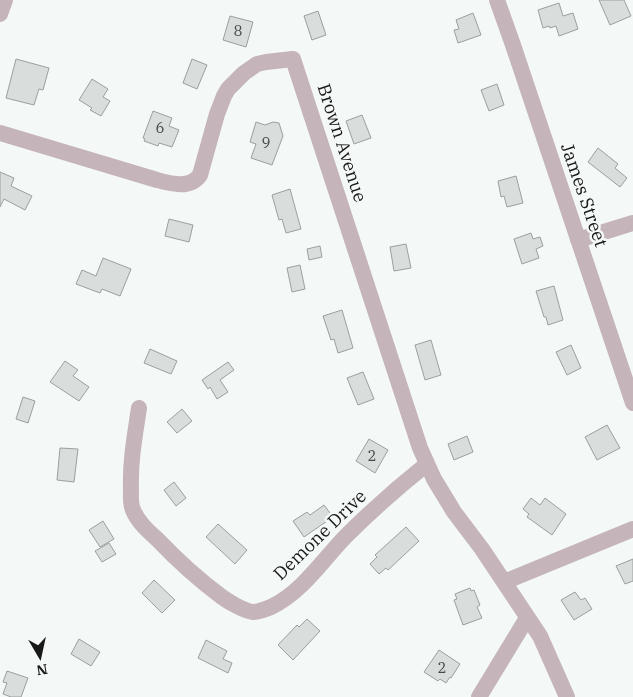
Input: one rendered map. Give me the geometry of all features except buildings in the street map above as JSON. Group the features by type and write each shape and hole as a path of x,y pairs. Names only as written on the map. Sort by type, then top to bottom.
{"street":[{"path":"0,14 5,0"},
{"name":"James Street","path":"497,0 633,403"},
{"name":"Brown Avenue","path":"0,133 157,180 176,184 192,182 197,180 200,175 217,114 228,89 256,64 293,59 420,448 434,479 454,512 482,549 540,636 567,697"},
{"path":"578,240 633,223"},
{"name":"Demone Drive","path":"139,408 131,478 133,510 143,526 173,556 223,598 252,612 273,606 295,590 320,566 343,539 427,464"},
{"path":"504,582 633,529"},
{"path":"479,697 527,618"}]}
